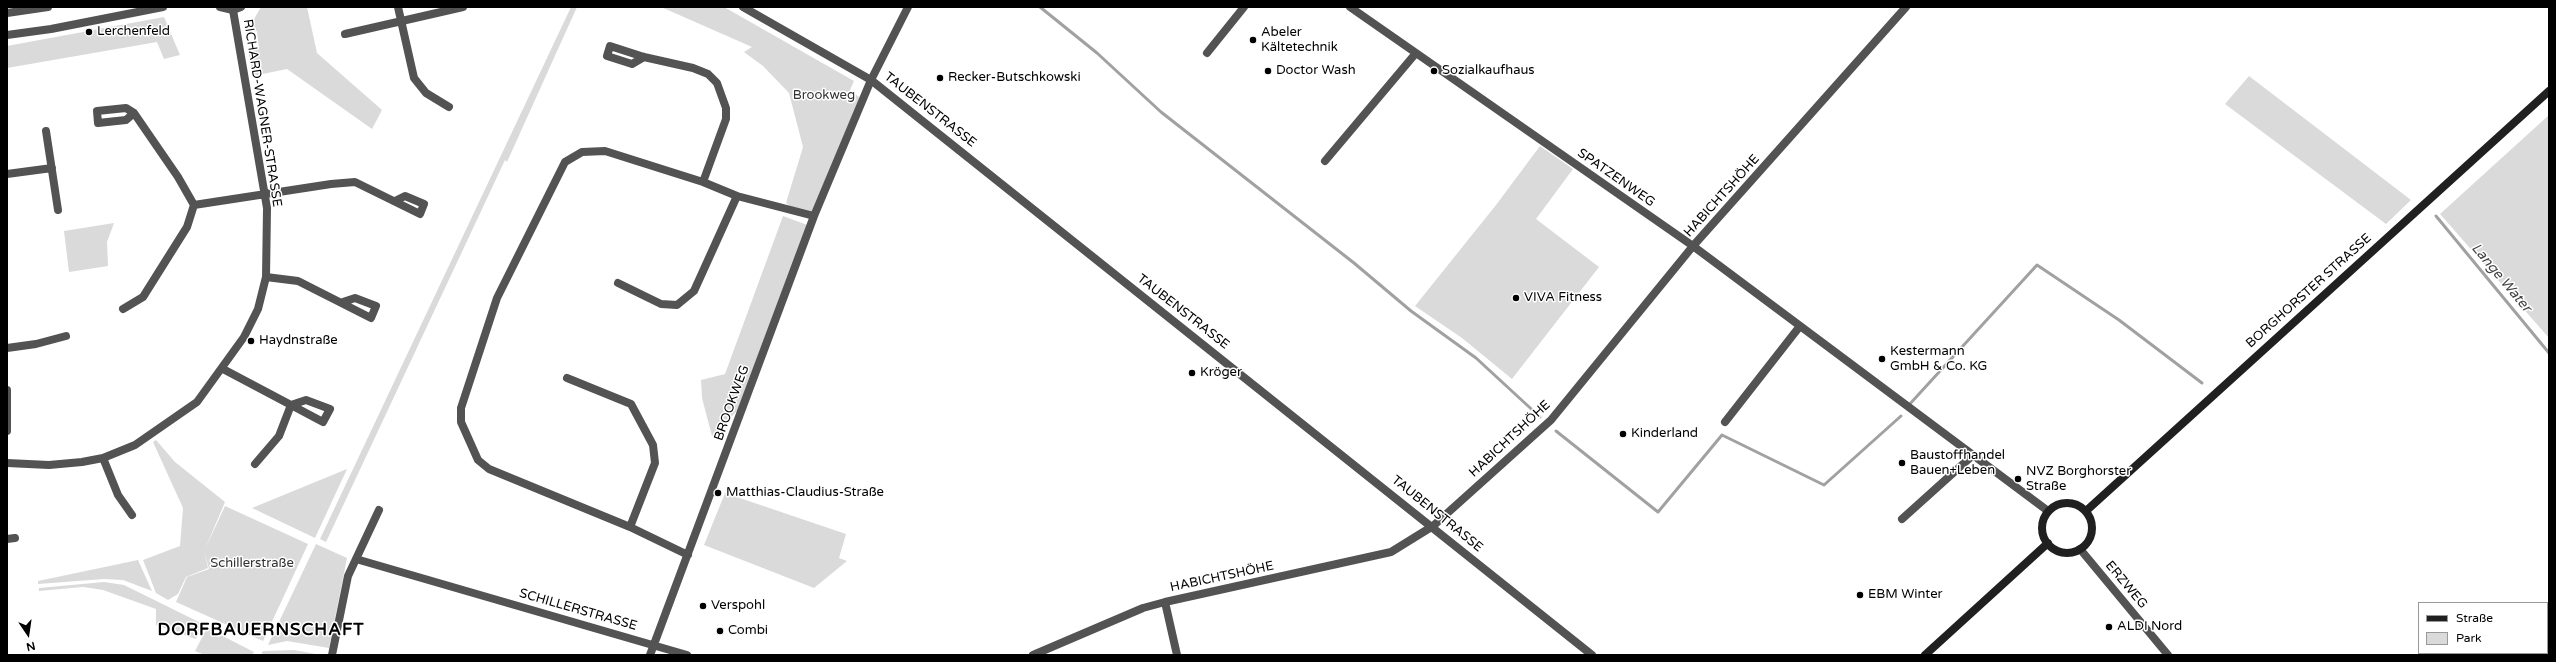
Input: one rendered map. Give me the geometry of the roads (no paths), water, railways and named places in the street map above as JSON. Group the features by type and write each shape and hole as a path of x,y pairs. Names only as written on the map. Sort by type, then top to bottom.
{"main road":[{"name":"BORGHORSTER STRASSE","path":"2086,511 2549,91"},
{"path":"2070,502 2086,511 2092,523 2092,530 2090,538 2080,549 2066,553 2059,552 2048,543 2042,527 2048,511 2062,503 2070,502"},
{"path":"1925,655 2048,543"}],"street":[{"path":"7,14 48,7"},
{"path":"7,35 51,29 163,7"},
{"path":"220,7 233,10 241,7"},
{"path":"398,7 414,78 419,87 449,107"},
{"path":"345,34 463,7"},
{"path":"742,7 871,80"},
{"name":"BROOKWEG","path":"650,655 814,216 871,80 908,7"},
{"path":"1207,53 1244,7"},
{"name":"SPATZENWEG","path":"1350,7 1693,246 1972,456 2048,511"},
{"name":"HABICHTSHÖHE","path":"1033,655 1143,608 1391,552 1432,526 1551,420 1693,246 1906,7"},
{"name":"RICHARD-WAGNER-STRASSE","path":"7,463 49,465 103,458 135,445 197,402 223,370 244,337 258,309 266,277 266,193 233,10"},
{"path":"1325,162 1416,53"},
{"path":"644,57 693,68 708,74 717,82 726,108 726,119 703,182"},
{"name":"TAUBENSTRASSE","path":"871,80 1592,655"},
{"path":"123,309 143,297 186,227 194,205 178,177 134,113"},
{"path":"46,132 58,210"},
{"path":"688,555 630,527 489,469 478,460 461,422 462,408 497,298 565,162 582,152 600,150 703,182 737,196 814,216"},
{"path":"7,174 52,168"},
{"path":"194,205 266,193 355,182 395,201"},
{"path":"618,283 661,304 678,305 694,291 737,196"},
{"path":"266,277 298,281 343,302"},
{"path":"1725,422 1800,326"},
{"path":"7,348 36,344 66,336"},
{"path":"223,370 291,405 279,436 255,464"},
{"path":"567,378 631,404 653,445 654,463 630,527"},
{"path":"7,390 7,431"},
{"path":"1902,519 1972,456"},
{"path":"103,458 118,495 132,515"},
{"path":"332,655 348,576 379,510"},
{"name":"ERZWEG","path":"2080,549 2166,652"},
{"name":"SCHILLERSTRASSE","path":"356,559 654,644"},
{"path":"1165,602 1177,655"},
{"path":"654,644 687,655"},
{"path":"2156,655 2166,652"}],"waterway":[{"path":"1040,7 1097,53 1161,112 1354,263 1411,311 1476,358 1540,417"},
{"name":"Lange Water","path":"2436,216 2549,353"},
{"path":"1908,406 2037,265 2119,320 2202,383"},
{"path":"1556,431 1658,512 1722,435 1824,485 1901,416"}],"place":[{"name":"Lerchenfeld","path":"89,32"},
{"name":"Abeler Kältetechnik","path":"1253,40"},
{"name":"Doctor Wash","path":"1268,71"},
{"name":"Sozialkaufhaus","path":"1434,71"},
{"name":"Recker-Butschkowski","path":"940,78"},
{"name":"VIVA Fitness","path":"1516,298"},
{"name":"Haydnstraße","path":"251,341"},
{"name":"Kestermann GmbH & Co. KG","path":"1882,359"},
{"name":"Kröger","path":"1192,373"},
{"name":"Kinderland","path":"1623,434"},
{"name":"Baustoffhandel Bauen+Leben","path":"1902,463"},
{"name":"NVZ Borghorster Straße","path":"2018,479"},
{"name":"Matthias-Claudius-Straße","path":"718,493"},
{"name":"EBM Winter","path":"1860,595"},
{"name":"Verspohl","path":"703,606"},
{"name":"ALDI Nord","path":"2109,627"},
{"name":"Combi","path":"720,631"}],"district":[{"name":"DORFBAUERNSCHAFT","path":"261,631"}],"park label":[{"name":"Brookweg","path":"824,96"},
{"name":"Schillerstraße","path":"252,564"}]}
